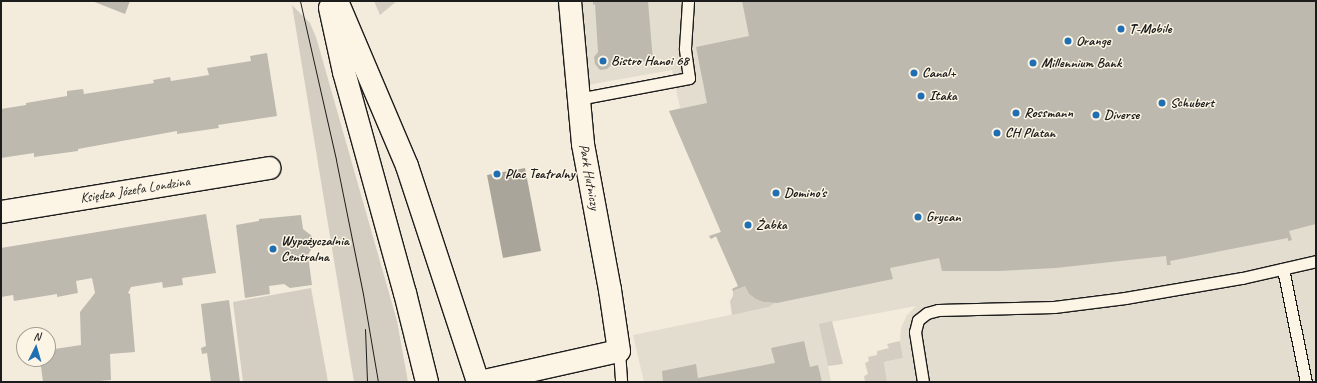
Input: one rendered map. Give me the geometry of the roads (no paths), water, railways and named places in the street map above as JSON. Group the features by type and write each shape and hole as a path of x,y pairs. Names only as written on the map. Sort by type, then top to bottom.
{"main road":[{"path":"329,1 344,72 405,293 427,382"},
{"path":"337,1 407,166 479,382 619,351"},
{"name":"Park Hutniczy","path":"570,1 583,144 610,290 619,351"},
{"name":"Księdza Józefa Londzina","path":"1,212 269,168"}],"lane":[{"path":"578,99 689,78 685,48 688,1"},
{"path":"923,382 914,332 918,320 927,313 938,310 1054,306 1091,303 1196,287 1316,261"},
{"path":"1283,269 1306,382"},
{"path":"619,351 621,382"}],"tram line":[{"path":"300,1 336,160 363,294 378,382"},
{"path":"365,329 367,382"}],"place":[{"name":"T-Mobile","path":"1121,29"},
{"name":"Orange","path":"1068,41"},
{"name":"Bistro Hanoi 68","path":"603,61"},
{"name":"Millennium Bank","path":"1033,63"},
{"name":"Canal+","path":"914,73"},
{"name":"Itaka","path":"921,96"},
{"name":"Schubert","path":"1162,103"},
{"name":"Rossmann","path":"1016,113"},
{"name":"Diverse","path":"1096,115"},
{"name":"CH Platan","path":"997,133"},
{"name":"Plac Teatralny","path":"497,174"},
{"name":"Domino's","path":"776,193"},
{"name":"Grycan","path":"918,217"},
{"name":"Żabka","path":"748,225"},
{"name":"Wypożyczalnia Centralna","path":"273,249"}]}
